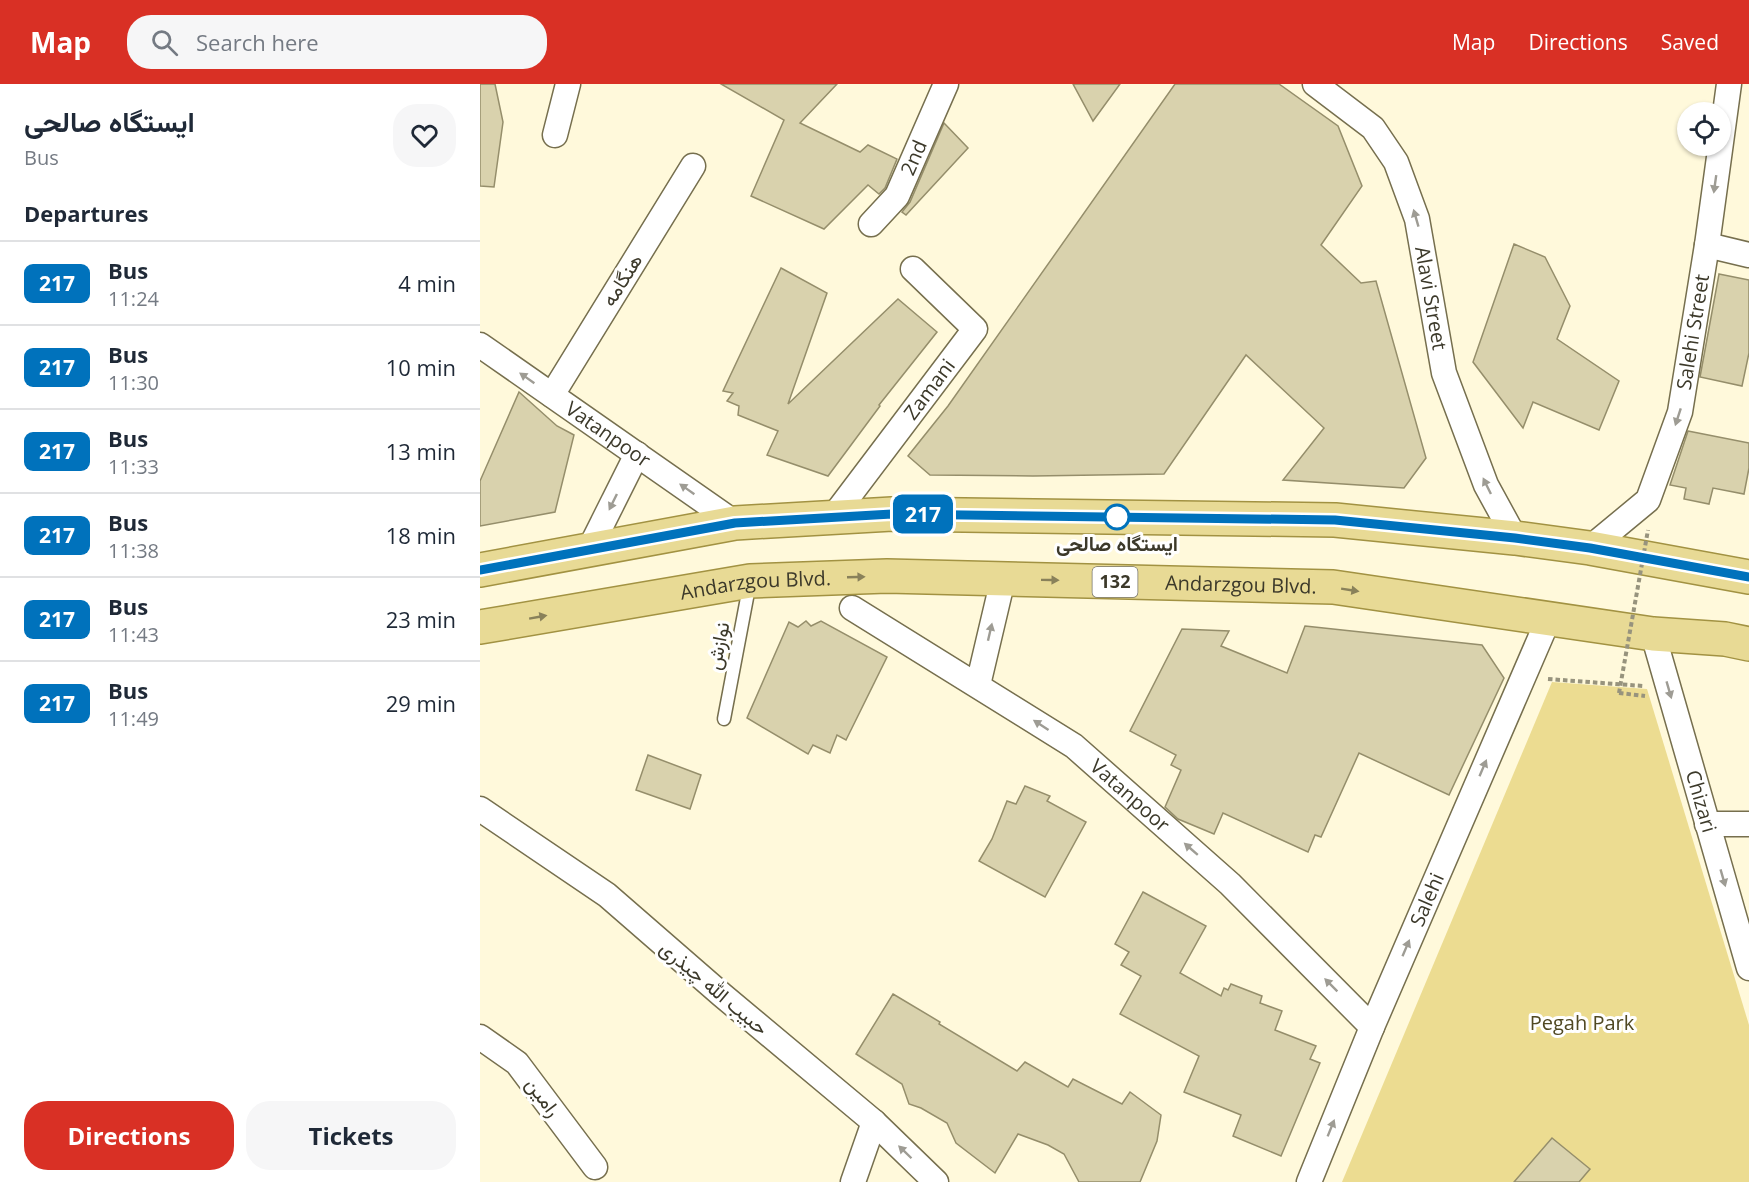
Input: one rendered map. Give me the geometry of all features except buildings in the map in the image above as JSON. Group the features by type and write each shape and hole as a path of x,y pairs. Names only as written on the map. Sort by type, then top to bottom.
{"main road":[{"path":"480,570 735,523 892,514 1335,520 1590,548 1749,577"},
{"name":"Andarzgou Blvd.","path":"480,627 750,581 887,576 1333,587 1548,620 1653,634 1725,639 1749,644"}],"street":[{"path":"555,135 568,84"},
{"name":"2nd","path":"871,224 897,196 946,84"},
{"name":"Alavi Street","path":"1315,84 1373,128 1396,162 1417,219 1444,373 1486,484 1515,538"},
{"name":"Salehi Street","path":"1590,548 1648,500 1680,412 1707,245 1729,84"},
{"name":"هنگامه","path":"552,395 693,166"},
{"path":"1707,245 1749,255"},
{"name":"Zamani","path":"833,517 975,329 913,269"},
{"name":"Vatanpoor","path":"480,345 735,523"},
{"path":"589,550 637,454"},
{"path":"978,685 1003,579"},
{"name":"Vatanpoor","path":"852,608 1074,746 1230,884 1372,1027"},
{"name":"Salehi","path":"1309,1182 1372,1027 1548,620"},
{"name":"Chizari","path":"1653,634 1749,968"},
{"name":"حبیب الله چیذری","path":"480,809 607,895 874,1122 936,1182"},
{"path":"1707,824 1749,825"},
{"name":"رامین","path":"480,1037 518,1063 595,1167"},
{"path":"854,1182 874,1122"}],"lane":[{"name":"نوازش","path":"723,719 750,581"}],"path":[{"path":"1619,693 1648,530"},
{"path":"1522,677 1643,686"}],"green space":[{"name":"Pegah Park","path":"1552,682 1647,689 1749,1025 1749,1182 1342,1182"}],"bus line":[{"name":"217","path":"480,570 735,523 892,514 1335,520 1590,548 1749,577"}],"place":[{"name":"ایستگاه صالحی","path":"1117,517"}]}
